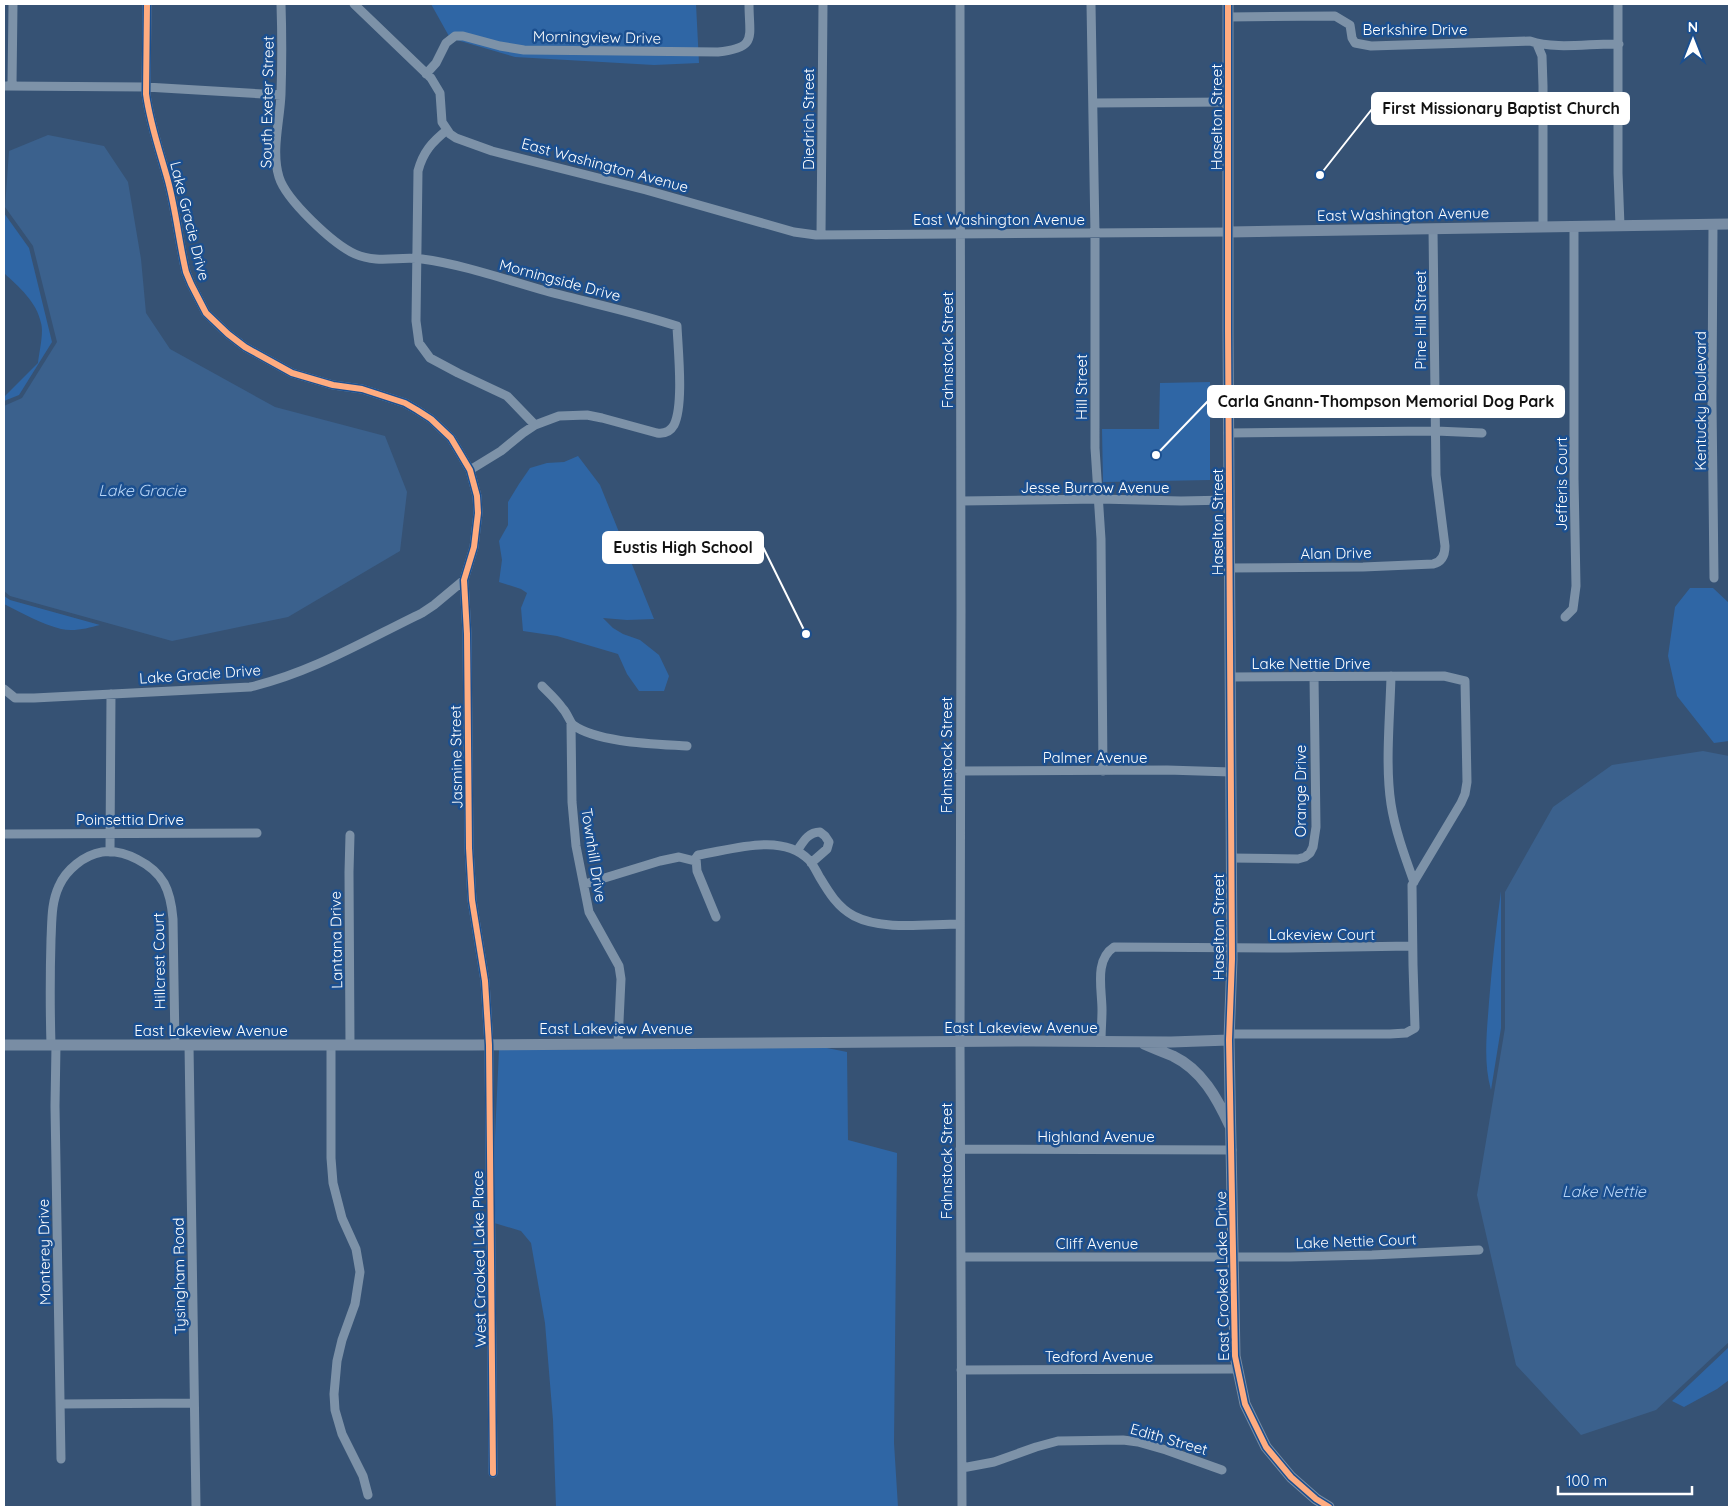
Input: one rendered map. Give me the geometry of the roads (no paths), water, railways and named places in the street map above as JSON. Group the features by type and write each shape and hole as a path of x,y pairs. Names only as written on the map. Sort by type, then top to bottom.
{"street":[{"path":"13,4 8,86 146,87 281,95"},
{"name":"Lake Gracie Drive","path":"147,4 146,87 148,107 168,182 186,272 206,313 245,347 292,373 333,385 362,389 405,403 417,410 451,438 470,470"},
{"name":"South Exeter Street","path":"281,4 281,95 276,148 277,166 282,185 305,214 334,240 355,254 380,260 418,258"},
{"path":"354,4 426,74 437,86 440,93 442,122 447,130 427,149 418,171 416,321 419,343 430,358 443,366 507,396 535,425 501,451 470,470"},
{"name":"Morningview Drive","path":"426,74 436,63 446,43 455,36 463,36 524,50 699,52 736,50 746,45 748,41 750,29 749,4"},
{"name":"Diedrich Street","path":"821,235 823,4"},
{"name":"Fahnstock Street","path":"960,4 960,1257 962,1507"},
{"name":"Hill Street","path":"1091,4 1095,234 1095,448 1101,539 1103,771"},
{"name":"Haselton Street","path":"1228,4 1228,433 1232,947 1229,1037"},
{"path":"1618,4 1618,173 1620,226"},
{"name":"Berkshire Drive","path":"1228,17 1335,16 1350,25 1352,38 1355,43 1371,46 1530,41 1537,44 1578,46 1600,43 1619,44"},
{"path":"1537,44 1542,56 1543,86 1543,227"},
{"path":"1093,104 1228,102"},
{"name":"East Washington Avenue","path":"447,130 456,138 492,151 646,190 794,232 821,235 1095,234 1729,224"},
{"name":"Kentucky Boulevard","path":"1713,224 1712,402 1714,578"},
{"name":"Jefferis Court","path":"1565,617 1573,608 1576,586 1574,226"},
{"name":"Pine Hill Street","path":"1433,229 1437,484 1445,546 1445,553 1442,559"},
{"name":"Morningside Drive","path":"418,258 677,326 678,407 673,427 668,431 663,434 657,433 587,415 559,416 535,425"},
{"path":"1228,433 1482,433"},
{"name":"Jasmine Street","path":"470,470 474,482 478,513 474,546 464,580 467,634 469,848 472,900 485,981 489,1045"},
{"name":"Jesse Burrow Avenue","path":"961,501 1229,500"},
{"name":"Alan Drive","path":"1229,568 1393,566 1433,564 1438,563 1442,559"},
{"name":"Lake Gracie Drive","path":"4,697 111,694 250,686 267,683 326,660 422,613 464,580"},
{"name":"Orange Drive","path":"1231,858 1298,859 1305,857 1314,847 1316,827 1314,676"},
{"path":"1391,676 1389,765 1391,803 1406,862 1414,882 1412,946"},
{"name":"Lake Nettie Drive","path":"1230,678 1444,676 1459,678 1465,681 1467,782 1465,794 1414,882"},
{"path":"542,686 563,708 572,724 598,735 618,740 687,746"},
{"path":"4,689 15,698"},
{"path":"110,852 111,694"},
{"name":"Townhill Drive","path":"572,724 572,802 576,846 589,912 619,966 621,979 618,1043"},
{"name":"Palmer Avenue","path":"960,772 1231,772"},
{"path":"797,851 811,834 820,832 825,836 829,842 827,849 811,863"},
{"name":"Poinsettia Drive","path":"4,834 257,833"},
{"name":"Lantana Drive","path":"350,835 350,1045"},
{"path":"716,917 697,870 695,861 698,855 760,844 775,845 797,851 811,863 836,902 852,915 862,920 889,925 960,924"},
{"name":"Hillcrest Court","path":"53,1045 50,953 54,899 59,886 71,869 90,856 110,852 137,859 148,866 164,881 168,891 173,919 175,1045"},
{"path":"584,884 679,857 695,861"},
{"name":"East Lakeview Avenue","path":"4,1045 1138,1042 1229,1037 1406,1033 1415,1028 1412,946"},
{"name":"Lakeview Court","path":"1101,1042 1100,984 1102,966 1108,951 1114,947 1412,946"},
{"name":"East Crooked Lake Drive","path":"1229,1037 1234,1331 1237,1369 1245,1404 1266,1447 1291,1477 1316,1499 1329,1507"},
{"name":"East Crooked Lake Drive","path":"1138,1042 1173,1056 1194,1070 1213,1093 1232,1130"},
{"name":"Monterey Drive","path":"53,1045 61,1459"},
{"name":"Tysingham Road","path":"189,1045 196,1507"},
{"path":"331,1045 331,1158 333,1183 342,1218 356,1249 360,1272 355,1304 337,1360 334,1394 335,1410 342,1434 363,1476 368,1494"},
{"name":"West Crooked Lake Place","path":"489,1045 493,1473"},
{"name":"Highland Avenue","path":"960,1149 1232,1150"},
{"name":"Lake Nettie Court","path":"1233,1256 1372,1255 1479,1250"},
{"name":"Cliff Avenue","path":"960,1257 1233,1256"},
{"name":"Tedford Avenue","path":"961,1370 1237,1369"},
{"path":"60,1404 163,1405 194,1403"},
{"name":"Edith Street","path":"962,1468 994,1462 1036,1446 1058,1441 1123,1440 1166,1450 1222,1470"}],"water":[{"name":"Lake Gracie","path":"48,135 104,146 128,182 141,259 146,313 170,349 275,407 385,436 407,492 400,551 288,617 172,641 10,596 4,591 4,406 22,398 57,342 33,246 5,207 9,151"},
{"name":"Lake Nettie","path":"1703,751 1729,756 1729,1342 1656,1410 1581,1435 1516,1365 1477,1195 1505,1028 1505,892 1553,807 1612,765"}],"place":[{"name":"First Missionary Baptist Church","path":"1320,175"},
{"name":"Carla Gnann-Thompson Memorial Dog Park","path":"1156,455"},
{"name":"Eustis High School","path":"806,634"}]}
